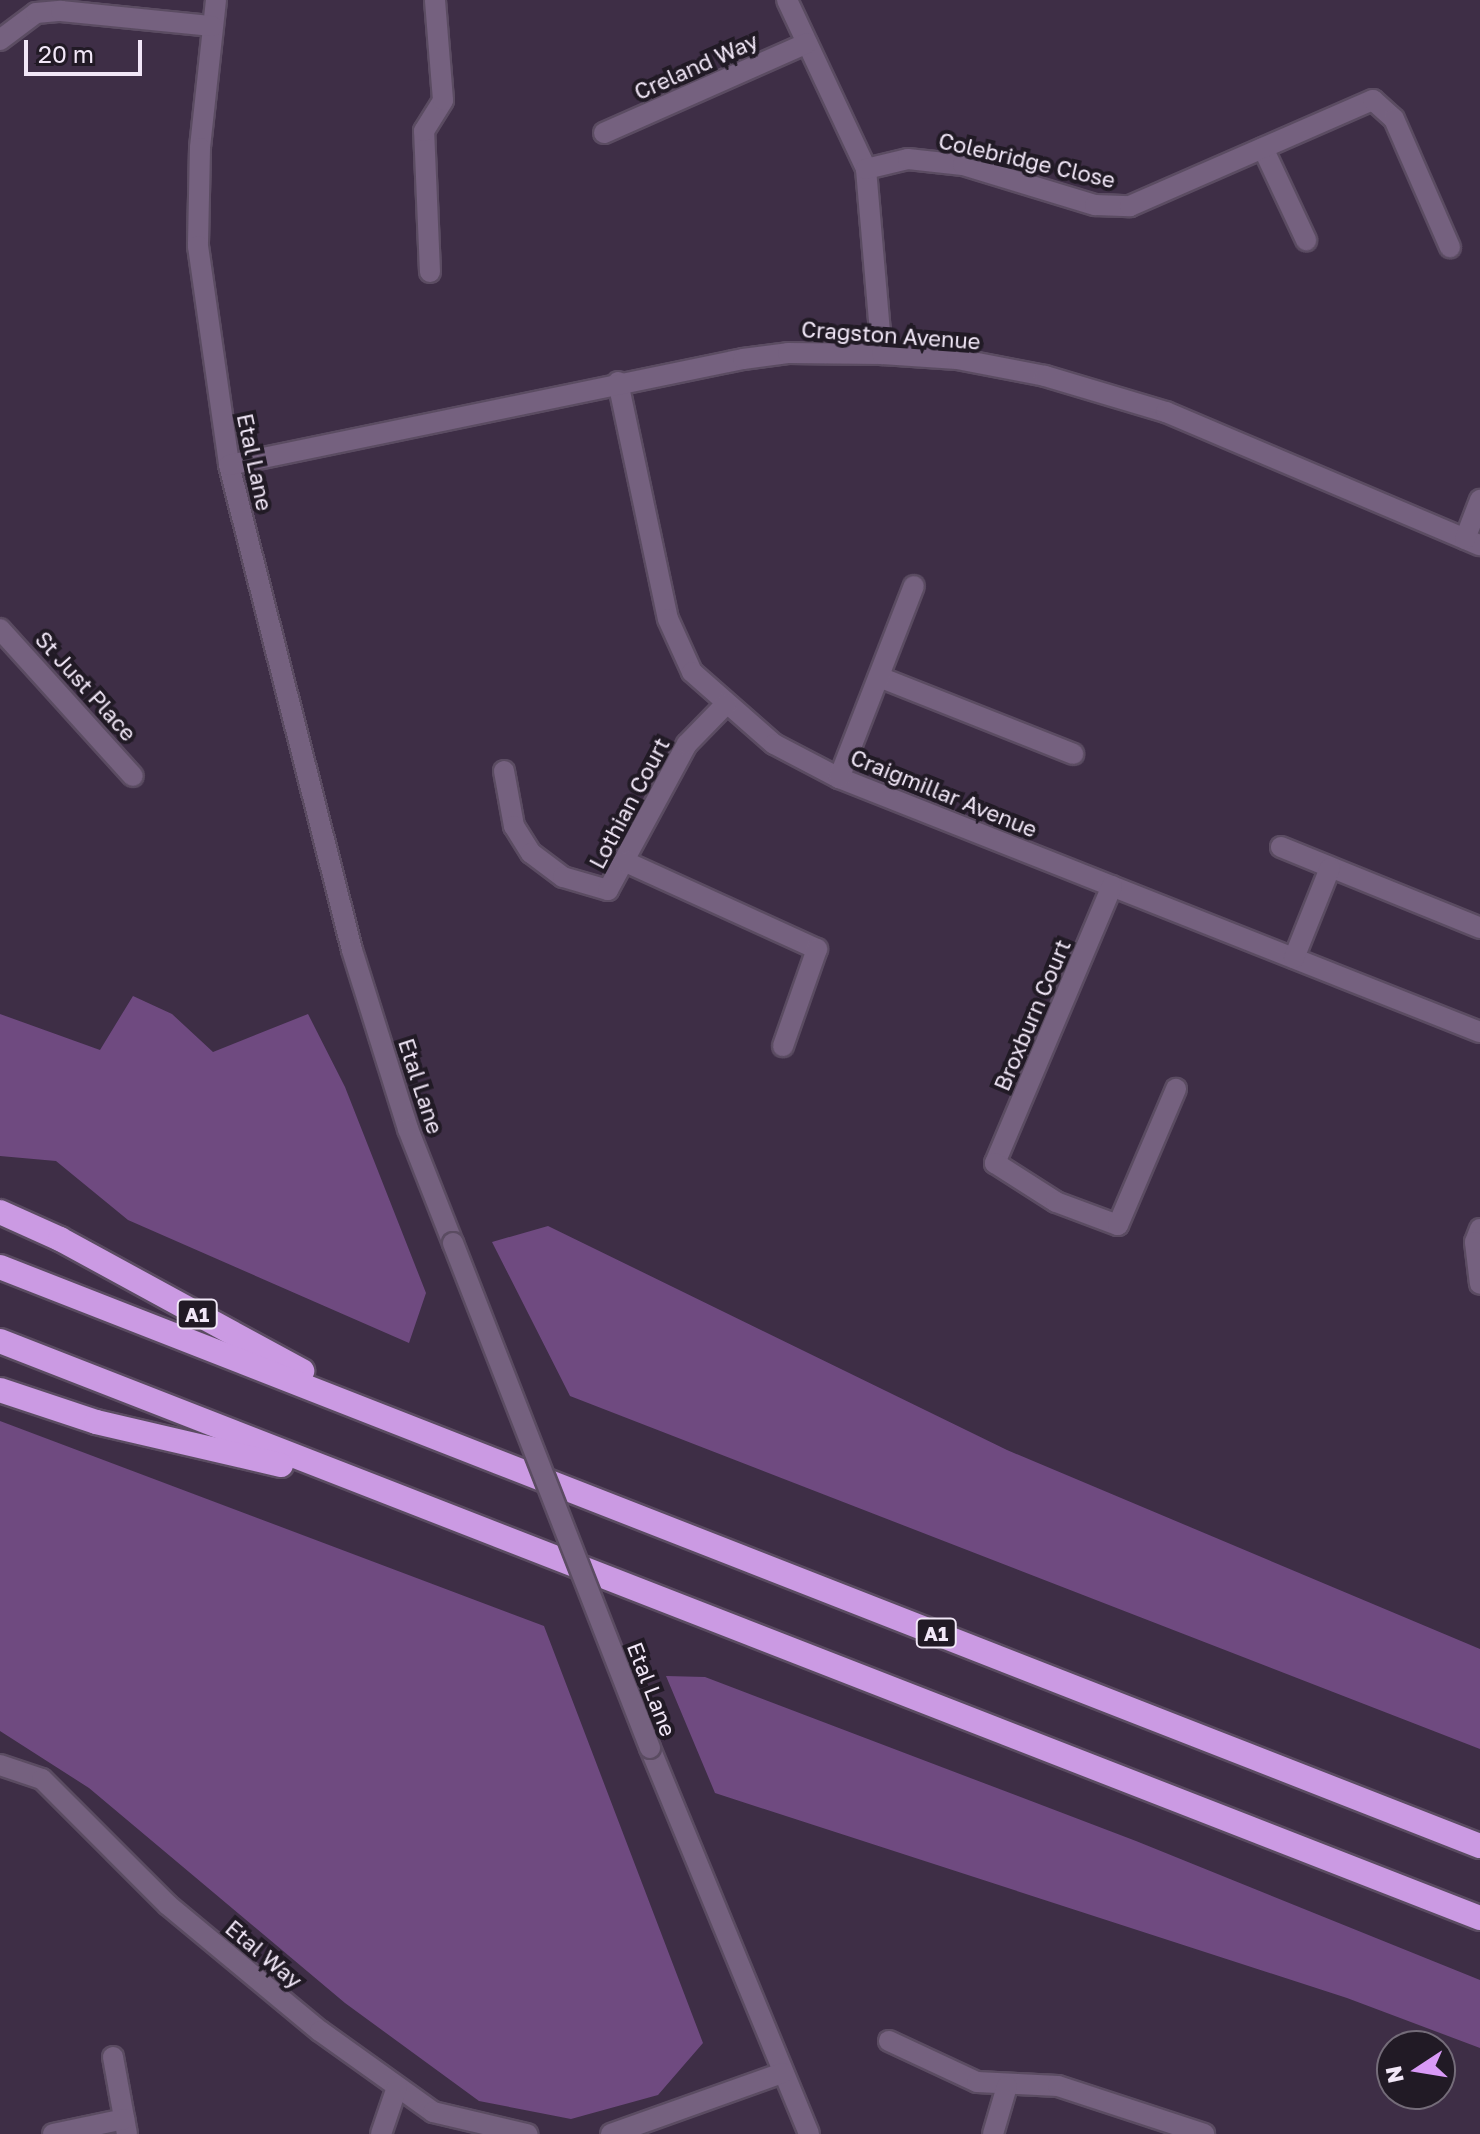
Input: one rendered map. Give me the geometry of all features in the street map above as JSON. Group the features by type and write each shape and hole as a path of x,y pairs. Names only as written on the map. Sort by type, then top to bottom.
{"highway":[{"name":"A1","path":"0,1212 60,1239 392,1421"},
{"name":"A1","path":"0,1267 1480,1846"},
{"path":"0,1341 1480,1918"},
{"path":"0,1390 96,1422 362,1484"}],"street":[{"name":"Etal Lane","path":"216,0 198,246 229,465 352,950 408,1129 650,1748 809,2134"},
{"path":"430,272 424,131 443,100 435,0"},
{"path":"787,0 866,169 882,354"},
{"path":"0,40 36,13 70,11 212,26"},
{"name":"Creland Way","path":"604,133 807,43"},
{"name":"Colebridge Close","path":"866,169 908,159 963,165 1095,205 1130,206 1373,100 1394,119 1450,247"},
{"path":"1263,148 1306,240"},
{"name":"Cragston Avenue","path":"229,465 618,382 788,353 882,354 957,359 1045,376 1166,412 1473,542"},
{"name":"Craigmillar Avenue","path":"618,382 668,619 692,672 774,744 839,778 1480,1032"},
{"path":"1473,542 1480,500"},
{"path":"839,778 914,586"},
{"name":"St Just Place","path":"0,629 133,776"},
{"path":"879,677 1073,754"},
{"name":"Lothian Court","path":"504,771 514,826 531,853 563,877 608,890 626,862 687,744 726,704"},
{"path":"1281,847 1480,928"},
{"path":"626,862 817,949 783,1046"},
{"path":"1294,958 1330,868"},
{"name":"Broxburn Court","path":"1112,886 995,1163 1056,1202 1118,1225 1176,1089"},
{"path":"1480,1229 1475,1242 1480,1284"},
{"name":"Etal Way","path":"0,1765 42,1779 168,1905 320,2031 397,2087 433,2112 527,2134"},
{"path":"889,2041 977,2082 1007,2086 1058,2086 1203,2134"},
{"path":"53,2134 125,2126 113,2057"},
{"path":"611,2134 782,2073"},
{"path":"993,2134 1007,2086"},
{"path":"381,2134 397,2087"}],"shaded area":[{"path":"133,996 172,1014 213,1052 308,1014 345,1087 426,1293 409,1343 128,1220 56,1161 0,1156 0,1014 100,1050"},
{"path":"548,1226 1007,1450 1480,1649 1480,1749 570,1396 492,1242"},
{"path":"0,1421 544,1626 703,2043 658,2095 571,2119 479,2101 345,2003 89,1788 0,1731"},
{"path":"666,1676 705,1677 1136,1841 1480,1980 1480,2048 1456,2039 1456,2030 1432,2030 1347,1998 715,1793"}]}
